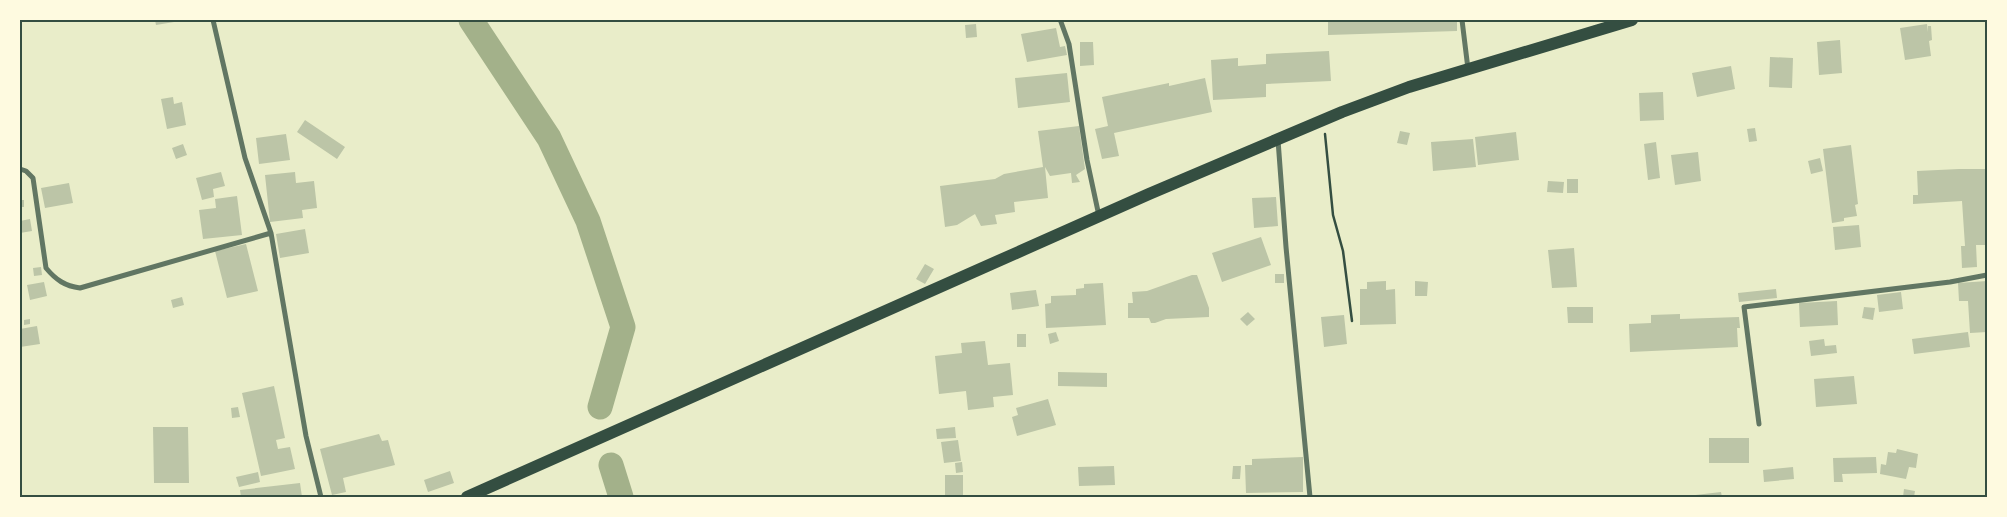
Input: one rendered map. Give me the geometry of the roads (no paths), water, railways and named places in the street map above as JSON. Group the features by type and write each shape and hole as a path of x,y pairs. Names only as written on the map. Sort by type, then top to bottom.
{"main road":[{"path":"467,497 1099,216 1324,120 1409,87 1632,20"}],"street":[{"path":"213,20 244,158 272,233 306,436 321,497"},
{"path":"1462,20 1468,69"},
{"path":"1061,22 1069,44 1087,160 1099,216"},
{"path":"1278,139 1310,497"},
{"path":"20,169 26,171 33,178 46,268 54,278 68,287 80,288 272,233"},
{"path":"1759,424 1744,307 1950,282 1987,275"}],"waterway":[{"path":"471,20 549,138 588,221 623,327 600,407"},
{"path":"611,465 621,497"}]}
